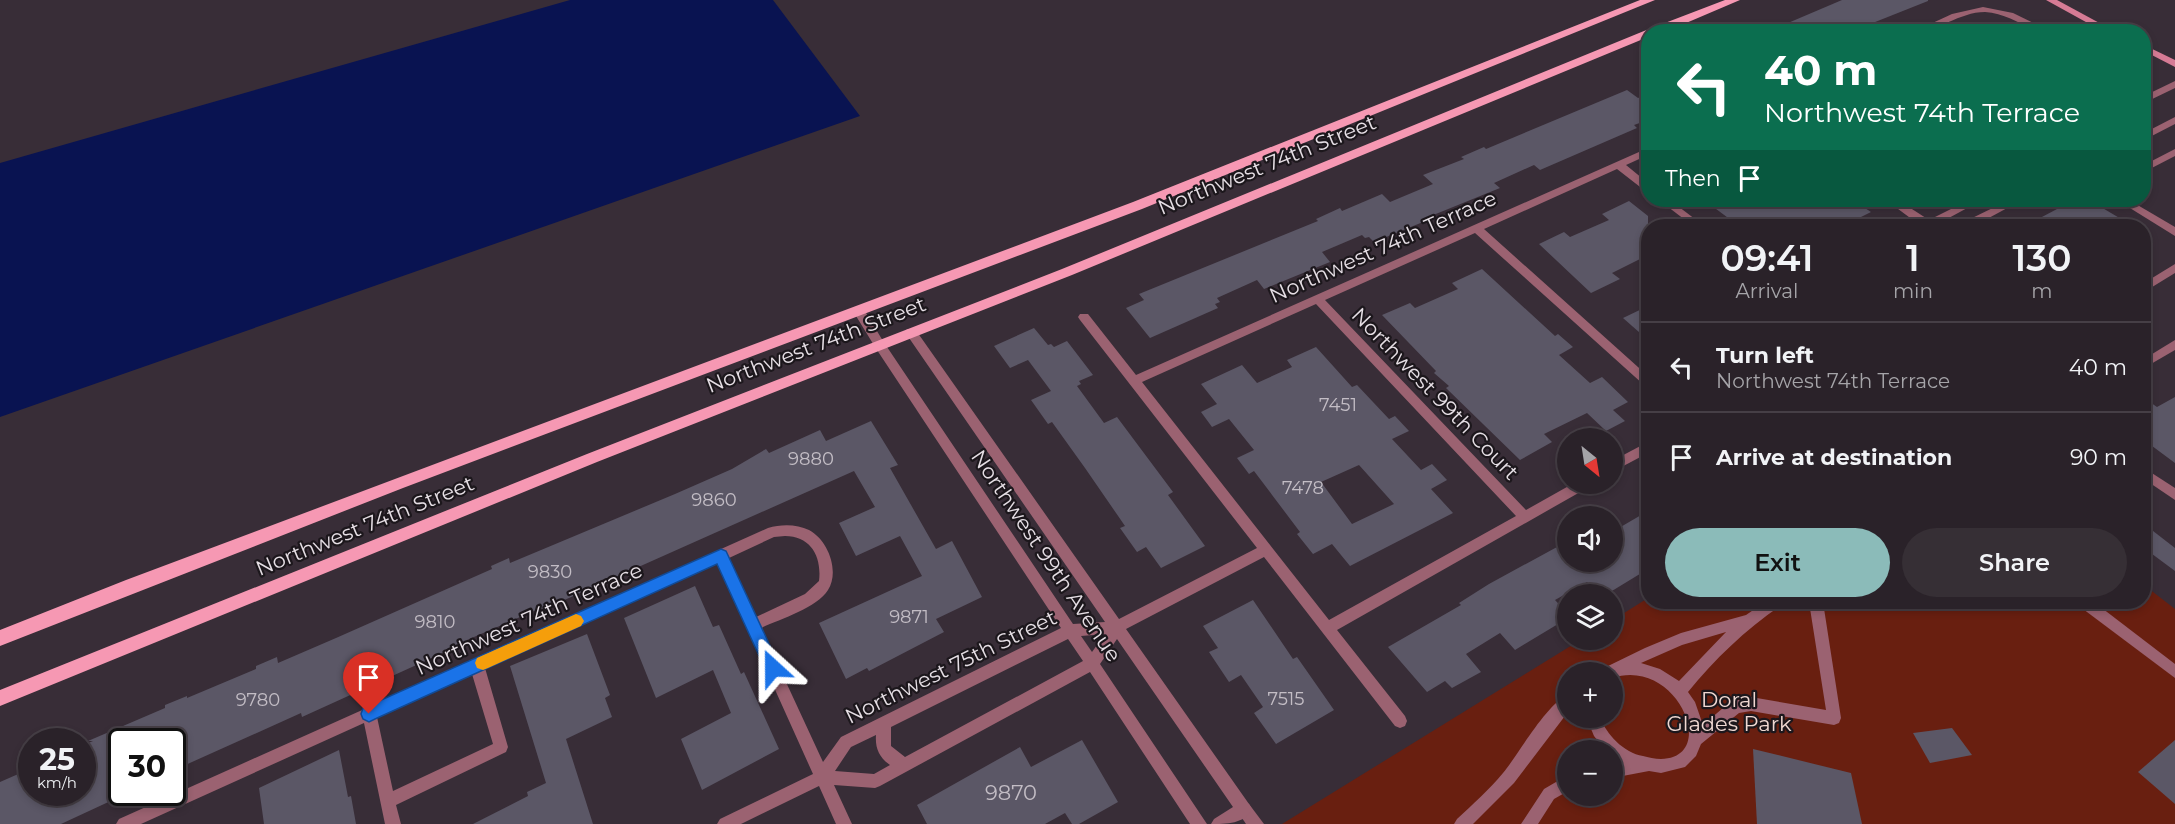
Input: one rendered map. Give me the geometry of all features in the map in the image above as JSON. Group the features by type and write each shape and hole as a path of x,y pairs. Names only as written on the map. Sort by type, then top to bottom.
{"main road":[{"name":"Northwest 74th Street","path":"0,638 176,567 559,421 1070,231 1650,0"},
{"path":"1674,24 1736,0"},
{"name":"Northwest 74th Street","path":"0,698 879,344 1067,272 1641,36"}],"street":[{"path":"2050,0 2096,24"},
{"path":"1935,24 1969,9 1981,7 2008,11 2033,24"},
{"path":"2151,52 2175,64"},
{"path":"2151,96 2175,84"},
{"path":"2151,133 2175,120"},
{"path":"2151,165 2175,152"},
{"name":"Northwest 74th Terrace","path":"1134,381 1641,154"},
{"path":"1618,165 1641,183"},
{"path":"1673,207 1690,219"},
{"path":"1901,207 1918,219"},
{"path":"1941,219 1964,207"},
{"path":"1980,219 2003,207"},
{"path":"2134,207 2175,232"},
{"path":"1477,228 1641,376"},
{"path":"2151,283 2175,268"},
{"name":"Northwest 99th Court","path":"1317,299 1525,517"},
{"name":"Northwest 99th Avenue","path":"859,310 879,344 1199,824"},
{"path":"1084,317 1400,721"},
{"name":"Northwest 99th Avenue","path":"911,332 1256,824"},
{"path":"2151,359 2175,344"},
{"path":"1623,461 1641,451"},
{"path":"2151,478 2175,495"},
{"path":"1327,628 1566,494"},
{"name":"Northwest 74th Terrace","path":"124,824 773,532 793,530 807,534 818,546 826,563 823,587 809,597 753,625"},
{"name":"Northwest 75th Street","path":"725,824 822,777 846,742 1071,630 1117,627 1266,550"},
{"path":"721,556 844,824"},
{"path":"1680,691 1711,654 1745,621 1764,609"},
{"path":"1698,738 1735,707 1751,704 1834,718 1817,609"},
{"path":"2093,609 2175,672"},
{"path":"1623,665 1646,652 1719,626 1745,621"},
{"name":"Northwest 75th Street","path":"822,777 875,781 1093,663 1117,627"},
{"path":"388,801 501,747 477,666"},
{"path":"1623,669 1647,670 1665,678 1692,706 1698,723 1698,738 1692,751 1682,760 1667,766 1623,770"},
{"path":"1462,824 1491,798 1515,771 1557,711"},
{"path":"369,714 393,824"},
{"path":"885,723 881,738 885,751 892,759 906,765"},
{"path":"1598,728 1603,737 1616,751 1650,766"},
{"path":"1529,824 1550,794 1557,789"},
{"path":"1219,824 1244,808"}],"green space":[{"name":"Doral Glades Park","path":"2151,590 2175,609 2175,824 1282,824 1564,650 1623,650 1623,614 1641,602 1641,609 2151,609"}],"shaded area":[{"path":"570,0 773,0 860,116 0,417 0,163"}],"building":[{"path":"1842,0 1928,0 1870,24 1786,24"},
{"path":"1627,90 1638,98 1641,97 1641,122 1634,125 1637,128 1540,170 1534,165 1494,183 1500,188 1374,242 1362,235 1322,252 1330,262 1264,289 1257,280 1217,298 1220,302 1215,304 1218,308 1150,338 1126,308 1144,300 1139,294 1318,221 1316,219 1340,208 1342,211 1382,194 1390,202 1433,184 1423,175 1464,159 1461,157 1484,147 1486,149"},
{"path":"1629,201 1648,216 1648,219 1641,219 1641,258 1612,273 1620,279 1591,293 1539,244 1564,232 1570,237 1609,220 1602,214"},
{"path":"1713,207 1864,207 1871,212 1859,218 1860,219 1730,219"},
{"path":"2061,207 2101,207 2121,219 2038,219"},
{"path":"1482,269 1555,336 1558,334 1573,347 1559,355 1590,383 1602,377 1628,402 1613,410 1625,421 1612,428 1603,428 1587,413 1544,434 1552,442 1520,460 1446,388 1449,386 1434,373 1436,371 1382,315 1410,303 1415,308 1458,289 1452,283"},
{"path":"1641,309 1641,334 1623,318"},
{"path":"1034,328 1048,345 1051,344 1054,347 1067,341 1093,375 1079,381 1081,384 1077,386 1104,423 1117,417 1173,492 1168,495 1205,546 1161,568 1146,547 1137,552 1120,528 1125,526 1085,468 1052,422 1048,424 1031,400 1051,391 1028,360 1010,368 994,346"},
{"path":"1316,347 1352,387 1357,385 1389,419 1395,416 1409,431 1392,439 1421,470 1432,464 1447,480 1431,489 1453,513 1350,566 1332,544 1313,554 1297,534 1300,532 1254,471 1249,474 1237,458 1254,450 1229,419 1212,427 1201,412 1217,404 1201,384 1242,365 1257,383 1292,367 1287,360","holes":["1359,465 1394,504 1352,524 1321,482"]},
{"path":"2175,397 2175,463 2151,445 2151,403 2157,407"},
{"path":"871,421 898,465 890,468 936,549 952,541 982,597 936,619 944,632 869,671 867,668 846,679 819,623 922,576 900,536 856,556 839,523 875,507 854,471 542,610 541,608 467,640 467,642 302,717 301,713 186,765 186,728 118,728 165,708 165,705 256,669 256,666 277,657 278,663 492,569 491,566 509,558 510,563 675,494 732,469 766,449 769,453 820,430 826,441"},
{"path":"1641,515 1641,573 1623,584 1589,584 1587,582 1557,584 1557,599 1555,600 1557,602 1557,625 1515,650 1500,633 1466,654 1481,672 1452,688 1445,681 1427,692 1388,647 1461,605 1459,603 1557,547 1557,572 1623,572 1623,526"},
{"path":"2151,529 2175,548 2175,571 2151,553"},
{"path":"695,586 713,627 719,625 741,674 744,672 779,749 702,790 681,739 731,713 713,670 656,698 624,618"},
{"path":"1253,600 1293,659 1297,657 1334,710 1276,744 1254,713 1263,707 1241,675 1229,682 1209,652 1218,648 1203,626"},
{"path":"587,634 610,695 605,698 612,717 566,739 593,824 473,824 528,796 527,792 546,783 510,666"},
{"path":"1952,728 1972,755 1930,763 1913,733"},
{"path":"108,732 108,802 61,824 0,824 0,782 18,774 18,806 96,806 96,738"},
{"path":"1082,740 1118,802 1079,824 1072,824 1065,813 1045,824 927,824 917,805 1020,747 1031,767"},
{"path":"2175,740 2175,804 2138,772"},
{"path":"1753,749 1851,773 1862,824 1757,824"},
{"path":"339,750 356,824 264,824 259,788"}],"slow traffic":[{"path":"483,663 576,621"}],"route":[{"path":"369,714 721,556 773,668"}]}
